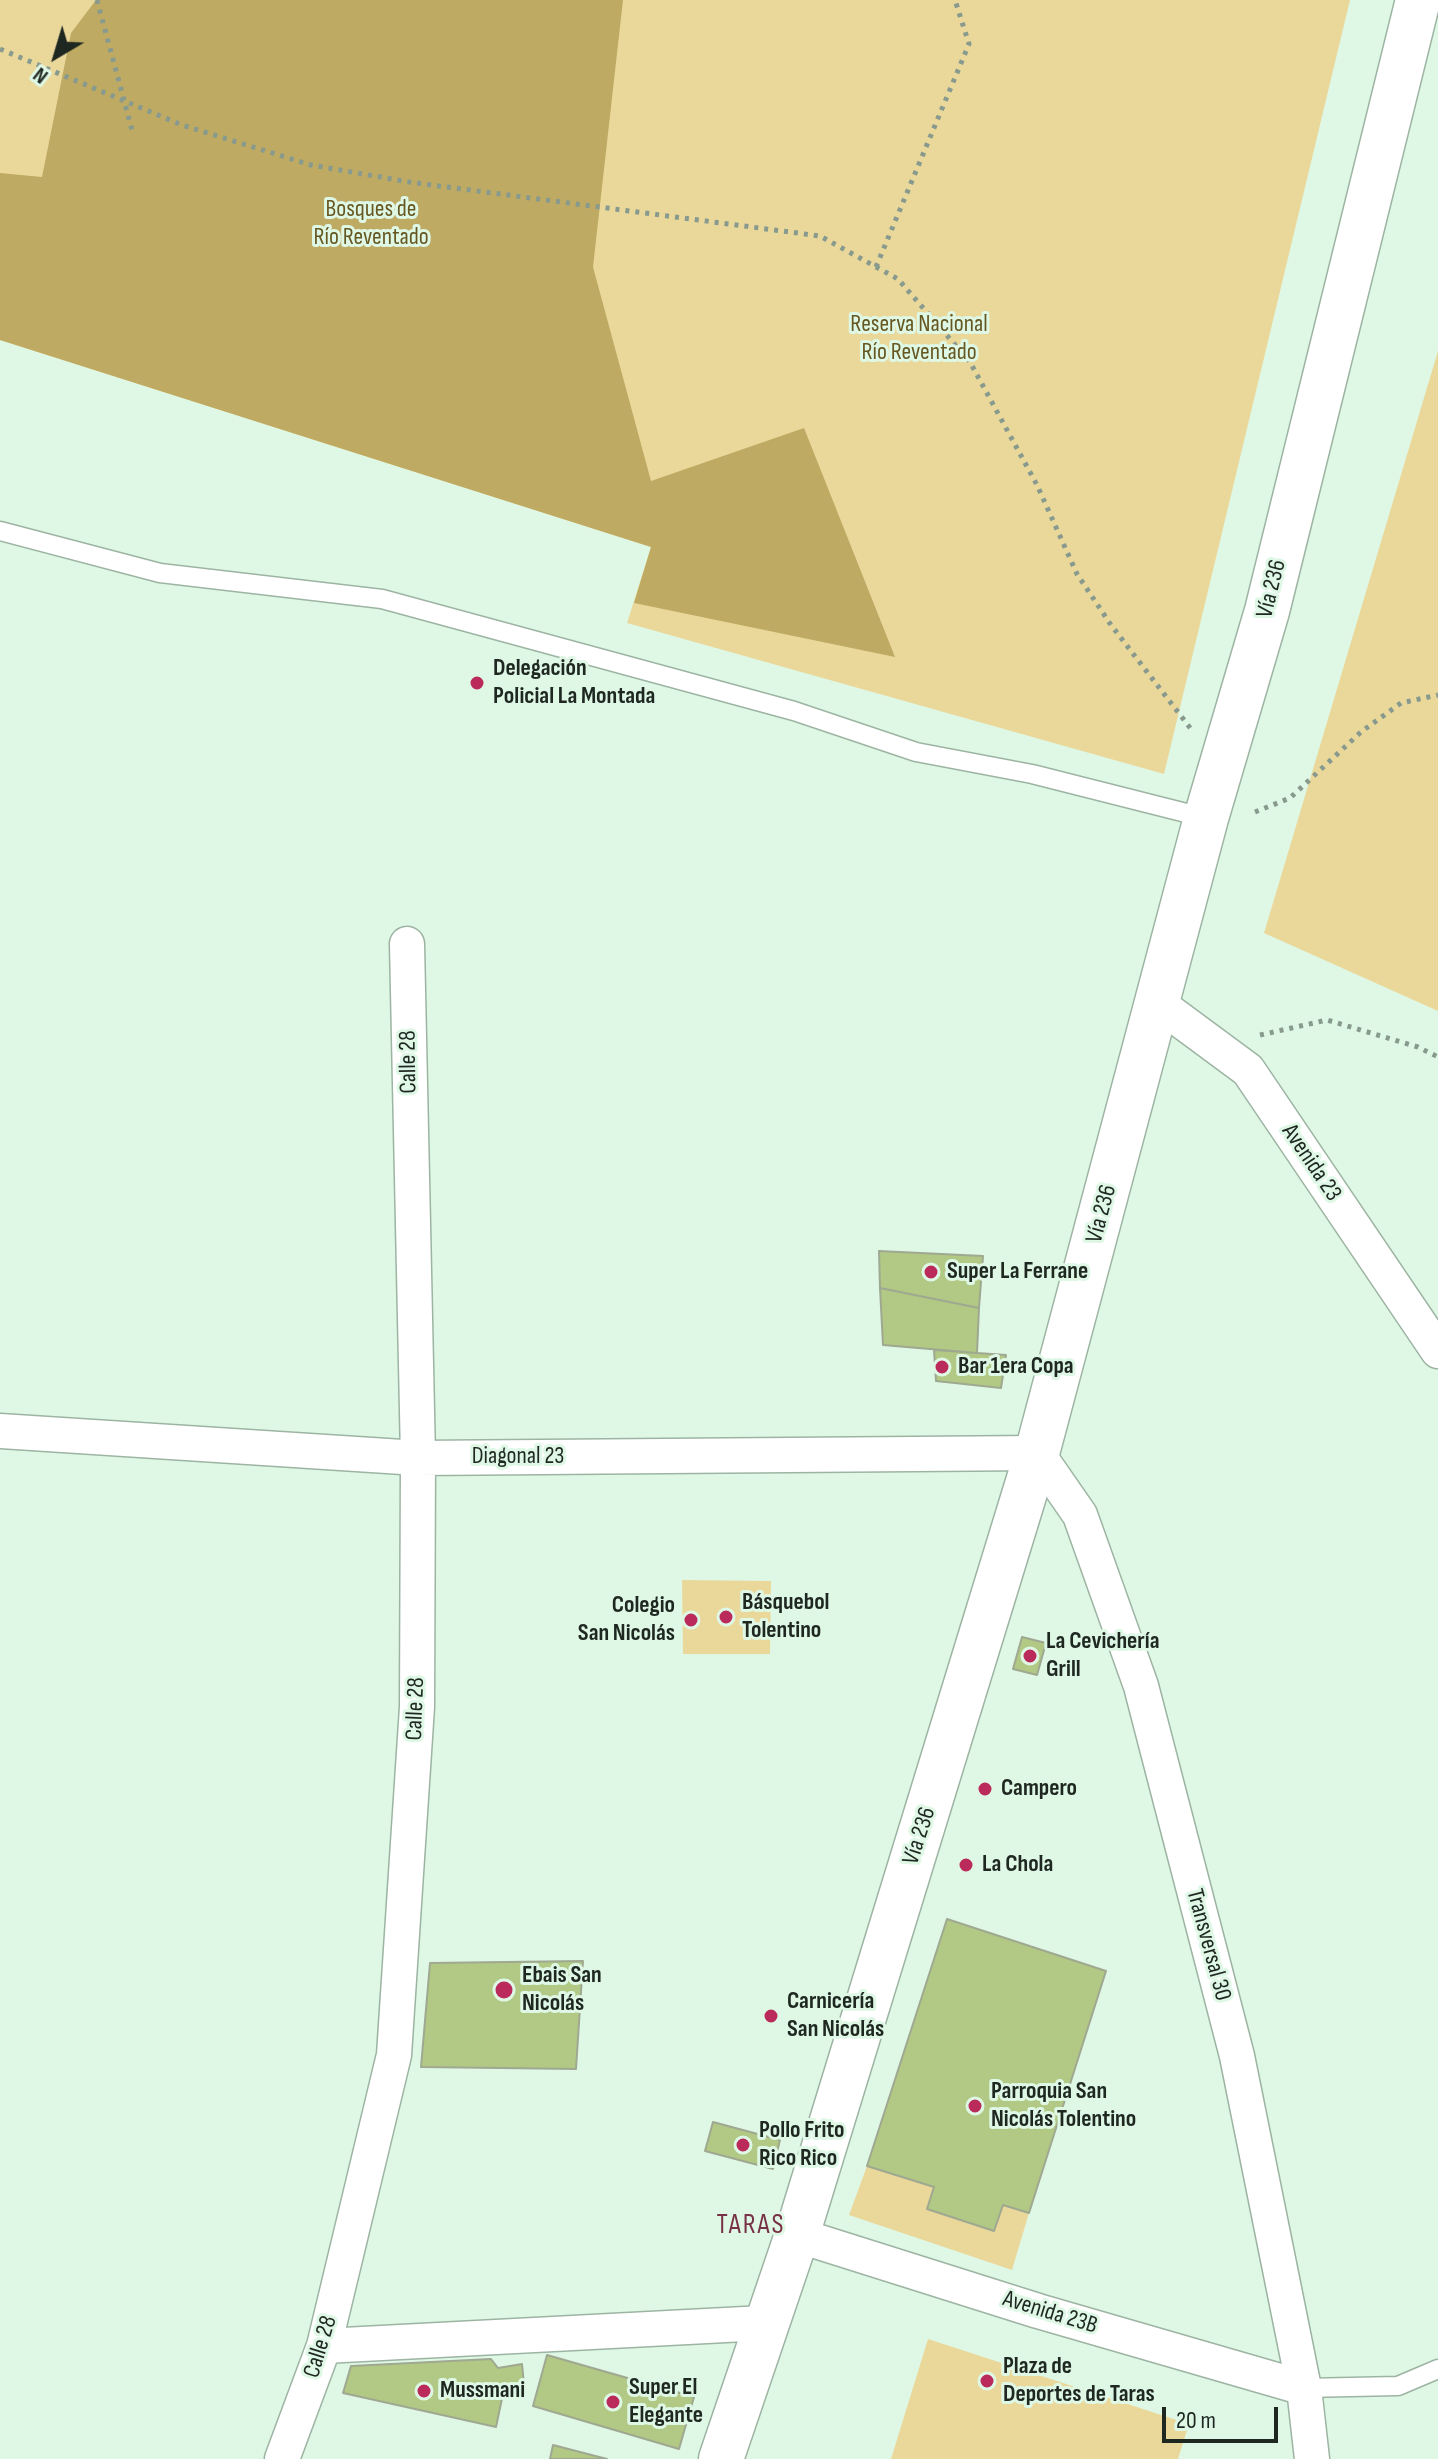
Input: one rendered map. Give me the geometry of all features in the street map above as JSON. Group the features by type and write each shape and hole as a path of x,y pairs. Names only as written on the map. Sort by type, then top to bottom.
{"main road":[{"name":"Vía 236","path":"721,2459 764,2323 797,2235 1037,1453 1206,818 1267,611 1418,0"}],"street":[{"name":"Calle 28","path":"282,2459 324,2346 394,2055 417,1707 418,1458 407,944"},
{"name":"Avenida 23","path":"1156,1002 1248,1070 1438,1351"},
{"name":"Diagonal 23","path":"0,1431 418,1458 1037,1453"},
{"name":"Transversal 30","path":"1037,1453 1080,1515 1141,1686 1237,2056 1304,2388 1312,2459"},
{"name":"Avenida 23B","path":"797,2235 1038,2311 1304,2388"},
{"path":"324,2346 764,2323"}],"lane":[{"path":"0,531 160,573 382,599 794,711 916,752 1032,774 1206,818"},
{"path":"1304,2388 1398,2386 1438,2369"}],"path":[{"path":"97,0 132,130"},
{"path":"876,267 969,44 955,0"},
{"path":"0,49 182,125 311,165 409,182 820,236 898,279 970,362 1037,485 1077,574 1111,625 1199,739"},
{"path":"1255,812 1290,798 1361,732 1401,703 1438,695"},
{"path":"1216,1046 1327,1020 1418,1047 1438,1057"}],"green space":[{"name":"Reserva Nacional Río Reventado","path":"0,0 1350,0 1164,774 627,623 651,547 0,340"},
{"name":"Bosques de Río Reventado","path":"96,0 623,0 593,267 651,481 804,428 895,657 634,603 651,547 0,340 0,173 42,177 71,33"},
{"path":"1438,351 1438,1011 1264,933"},
{"name":"Básquebol Tolentino","path":"682,1580 771,1581 770,1654 683,1654"},
{"path":"867,2166 934,2187 927,2209 994,2231 1003,2205 1029,2213 1012,2270 849,2215"},
{"name":"Plaza de Deportes de Taras","path":"928,2339 1189,2424 1178,2459 891,2459"}],"building":[{"name":"Super La Ferrane","path":"879,1251 983,1256 979,1308 880,1288"},
{"path":"880,1288 979,1308 977,1353 883,1345"},
{"path":"934,1350 1006,1355 1001,1388 936,1381"},
{"name":"La Cevichería Grill","path":"1022,1637 1046,1643 1037,1675 1013,1669"},
{"name":"Parroquia San Nicolás Tolentino","path":"947,1919 1106,1971 1029,2213 1003,2205 994,2231 927,2209 934,2187 867,2166"},
{"name":"Ebais San Nicolás","path":"583,1961 576,2069 421,2067 430,1963"},
{"name":"Pollo Frito Rico Rico","path":"713,2122 780,2140 773,2169 705,2151"},
{"name":"Super El Elegante","path":"547,2355 694,2397 679,2449 533,2406"},
{"name":"Mussmani","path":"491,2359 498,2368 522,2364 525,2394 504,2389 496,2427 343,2393 351,2366"},
{"path":"553,2445 607,2459 550,2459"}],"place":[{"name":"Delegación Policial La Montada","path":"477,683"},
{"name":"Super La Ferrane","path":"931,1272"},
{"name":"Bar 1era Copa","path":"942,1367"},
{"name":"Básquebol Tolentino","path":"726,1617"},
{"name":"Colegio San Nicolás","path":"691,1620"},
{"name":"La Cevichería Grill","path":"1030,1656"},
{"name":"Campero","path":"985,1789"},
{"name":"La Chola","path":"966,1865"},
{"name":"Ebais San Nicolás","path":"504,1990"},
{"name":"Carnicería San Nicolás","path":"771,2016"},
{"name":"Parroquia San Nicolás Tolentino","path":"975,2106"},
{"name":"Pollo Frito Rico Rico","path":"743,2145"},
{"name":"Plaza de Deportes de Taras","path":"987,2381"},
{"name":"Mussmani","path":"424,2391"},
{"name":"Super El Elegante","path":"613,2402"}],"district":[{"name":"TARAS","path":"751,2226"}]}
